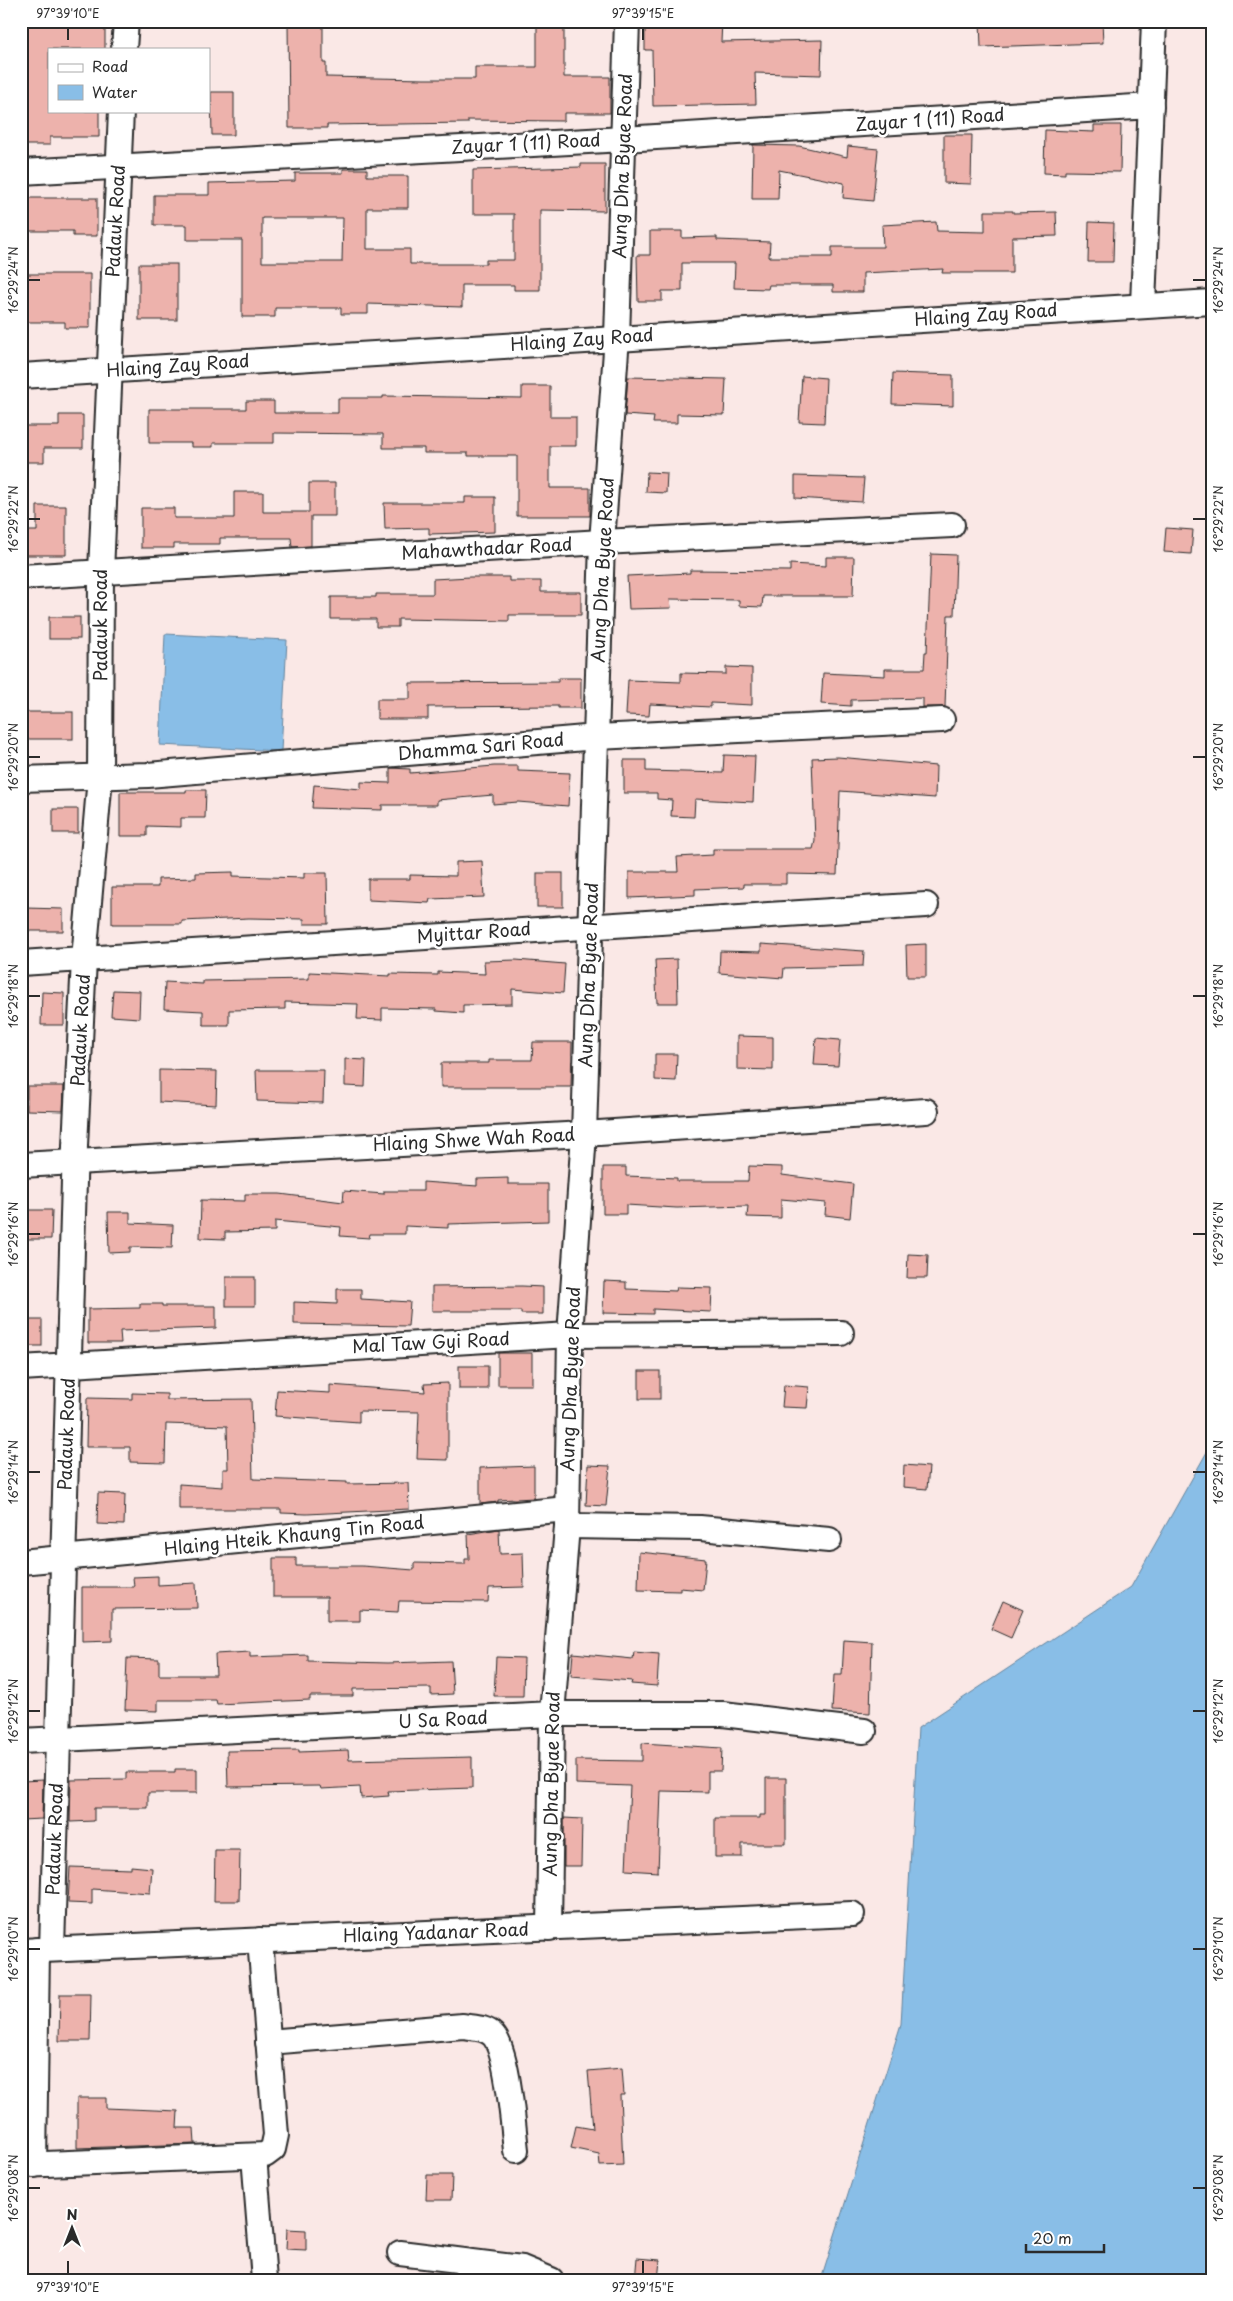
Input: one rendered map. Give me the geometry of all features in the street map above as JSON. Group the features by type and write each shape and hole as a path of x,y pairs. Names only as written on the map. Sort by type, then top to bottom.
{"street":[{"path":"124,48 126,21"},
{"name":"Aung Dha Byae Road","path":"550,1928 552,1714 567,1518 570,1335 584,1134 602,542 617,337 627,21"},
{"path":"1143,305 1154,21"},
{"name":"Zayar 1 (11) Road","path":"21,172 624,139 1151,106"},
{"name":"Padauk Road","path":"28,2165 37,1950 58,1739 75,1162 84,959 100,777 101,572 121,112"},
{"name":"Hlaing Zay Road","path":"21,376 617,337 1212,302"},
{"name":"Mahawthadar Road","path":"21,577 602,542 952,524"},
{"name":"Dhamma Sari Road","path":"21,779 148,775 597,737 942,720"},
{"name":"Myittar Road","path":"21,963 926,905"},
{"name":"Hlaing Shwe Wah Road","path":"21,1165 584,1134 926,1111"},
{"name":"Mal Taw Gyi Road","path":"21,1368 570,1335 840,1333"},
{"name":"Hlaing Hteik Khaung Tin Road","path":"21,1562 567,1518 829,1540"},
{"name":"U Sa Road","path":"21,1741 552,1714 722,1714 864,1731"},
{"name":"Hlaing Yadanar Road","path":"37,1950 852,1914"},
{"path":"28,2165 254,2156 265,2155 273,2149 276,2135 260,1940"},
{"path":"268,2042 463,2026 482,2028 493,2036 503,2059 516,2150"},
{"path":"254,2156 264,2280"},
{"path":"400,2253 522,2268 551,2280"}],"water":[{"path":"165,634 287,640 281,751 160,745"},
{"path":"1212,1443 1212,2280 821,2280 901,2024 918,1728 1131,1587"}],"building":[{"path":"21,21 105,21 105,48 48,48 48,112 99,112 99,137 50,137 50,145 24,145"},
{"path":"288,21 323,21 323,63 326,63 326,77 475,79 475,67 537,67 537,21 564,21 564,77 610,77 610,113 564,113 564,121 468,120 468,123 327,125 327,128 289,128"},
{"path":"645,21 722,21 721,42 822,40 821,75 755,73 756,104 653,106 652,50 645,50"},
{"path":"980,21 1102,21 1103,43 981,47"},
{"path":"211,92 234,92 234,135 212,135"},
{"path":"1094,125 1121,125 1120,172 1065,171 1065,174 1044,173 1045,130 1094,132"},
{"path":"944,135 972,135 971,184 944,183"},
{"path":"753,145 799,146 847,157 848,146 878,149 873,201 843,198 844,183 779,170 778,199 752,199"},
{"path":"581,164 605,164 605,211 540,210 540,290 514,290 514,285 462,285 462,307 368,304 368,314 341,314 341,308 275,308 275,317 242,317 242,240 187,240 187,225 154,225 154,195 209,195 209,183 295,181 295,173 343,173 343,169 367,169 367,176 408,176 408,208 367,208 367,249 410,249 410,264 486,264 486,260 514,260 514,214 473,214 473,170 581,167","holes":["262,218 343,218 342,262 262,262"]},
{"path":"21,198 97,198 97,236 73,236 73,231 21,231"},
{"path":"985,211 1013,211 1013,213 1056,212 1057,236 1012,237 1012,273 942,273 943,269 863,273 863,292 833,292 833,285 769,285 768,289 734,288 735,263 682,263 682,291 662,291 662,301 638,301 637,255 650,255 650,231 682,231 682,238 717,237 717,240 770,242 769,257 832,257 832,247 883,247 882,225 936,222 937,231 985,232"},
{"path":"1089,222 1114,223 1113,262 1088,262"},
{"path":"139,264 177,264 177,320 139,320"},
{"path":"21,274 90,274 90,328 65,328 65,322 21,322"},
{"path":"893,373 953,375 953,406 892,404"},
{"path":"802,376 826,378 824,423 799,422"},
{"path":"628,377 726,379 724,415 677,414 677,423 653,423 654,417 625,415"},
{"path":"522,386 550,386 550,417 576,417 576,446 550,446 550,488 590,488 590,516 517,516 517,456 468,456 468,453 424,453 424,448 383,448 383,434 274,433 274,443 213,443 213,447 191,447 191,443 149,443 149,409 246,409 246,401 274,401 274,413 338,413 338,398 383,398 383,396 522,398"},
{"path":"59,415 83,415 83,448 44,448 44,462 21,462 21,426 59,426"},
{"path":"647,472 667,473 666,493 646,492"},
{"path":"795,476 864,478 862,502 795,498"},
{"path":"309,483 335,483 335,516 311,516 311,546 292,547 291,538 220,538 220,544 174,544 174,548 141,548 141,508 174,508 174,518 234,518 234,492 263,492 263,512 309,512"},
{"path":"465,497 495,497 495,532 429,534 429,528 385,529 384,503 465,503"},
{"path":"37,506 66,506 66,555 21,555 21,531 37,531"},
{"path":"1166,528 1193,530 1191,554 1164,552"},
{"path":"931,554 956,555 954,615 948,615 945,707 923,707 923,698 851,700 851,706 821,704 823,673 885,676 885,669 924,669 925,652 927,652"},
{"path":"826,557 854,557 853,596 763,596 762,607 739,606 739,600 670,599 671,608 629,609 627,576 690,573 690,570 790,571 790,564 826,566"},
{"path":"509,577 509,581 541,581 541,592 581,592 581,615 509,615 509,621 398,619 398,627 376,627 376,619 331,619 331,597 376,597 376,594 433,594 433,579"},
{"path":"49,617 80,617 80,639 49,639"},
{"path":"726,667 752,668 752,705 711,703 711,707 650,704 649,716 626,715 628,680 681,682 681,673 726,674"},
{"path":"558,678 581,678 581,708 558,708 558,706 428,707 428,719 377,719 377,699 410,699 410,683 558,682"},
{"path":"21,712 73,712 73,739 21,739"},
{"path":"724,755 755,756 753,802 695,799 694,817 671,816 672,800 657,799 657,793 624,793 624,760 646,760 646,771 723,773"},
{"path":"838,757 936,766 935,798 840,791 837,875 786,874 786,884 744,884 744,887 695,889 695,895 629,898 629,872 678,872 677,857 713,855 713,849 813,849 815,841 812,758"},
{"path":"494,766 518,766 518,771 570,773 568,806 518,802 493,804 493,795 437,800 437,805 382,805 382,810 312,808 314,785 361,789 361,782 390,783 390,768 410,769 410,773"},
{"path":"186,790 206,790 205,818 181,818 181,827 147,826 147,836 120,836 120,792 186,792"},
{"path":"53,809 78,809 78,833 53,833"},
{"path":"482,861 484,897 430,899 429,903 368,900 368,879 410,879 410,875 456,876 456,862"},
{"path":"233,872 233,876 304,878 304,873 327,873 328,924 304,924 304,919 249,918 182,921 182,924 112,924 112,887 158,887 158,879 196,878 196,873"},
{"path":"537,873 563,873 563,907 537,907"},
{"path":"25,908 63,909 63,931 24,931"},
{"path":"761,944 864,951 863,966 784,968 783,978 719,973 720,951 761,952"},
{"path":"926,944 926,977 907,977 906,945"},
{"path":"677,959 678,1003 657,1003 655,960"},
{"path":"516,960 565,964 563,993 512,989 512,1004 463,1005 463,1013 436,1011 436,1009 382,1008 382,1020 357,1019 358,1004 285,1002 285,1009 229,1010 229,1025 203,1025 203,1011 164,1009 165,982 203,984 203,981 309,979 309,972 390,976 390,974 438,975 438,972 485,974 484,961"},
{"path":"113,990 140,991 139,1018 111,1016"},
{"path":"42,992 64,993 64,1025 41,1025"},
{"path":"737,1036 773,1037 773,1070 737,1069"},
{"path":"816,1038 840,1040 838,1066 814,1065"},
{"path":"533,1042 572,1042 571,1087 441,1087 441,1063 489,1063 489,1060 532,1060"},
{"path":"655,1054 677,1054 676,1081 655,1080"},
{"path":"345,1059 366,1060 365,1087 345,1086"},
{"path":"159,1070 217,1071 216,1105 159,1102"},
{"path":"256,1070 324,1070 323,1103 257,1101"},
{"path":"27,1086 64,1086 63,1111 27,1110"},
{"path":"749,1166 782,1167 782,1175 853,1184 850,1218 825,1215 826,1203 781,1199 781,1218 747,1217 748,1206 677,1208 626,1205 626,1214 603,1214 603,1167 626,1167 626,1176 677,1178 677,1181 748,1181"},
{"path":"508,1178 508,1184 548,1184 548,1221 448,1224 448,1228 405,1226 405,1234 370,1234 369,1238 340,1236 341,1227 275,1221 275,1231 225,1232 225,1239 200,1238 201,1200 245,1201 245,1194 280,1194 343,1202 344,1191 384,1194 384,1191 423,1191 423,1182 477,1186 477,1179"},
{"path":"25,1210 52,1210 51,1239 25,1239"},
{"path":"108,1212 130,1212 130,1223 173,1225 172,1248 130,1247 130,1252 109,1253"},
{"path":"908,1254 928,1255 927,1278 907,1278"},
{"path":"226,1277 255,1277 255,1306 226,1306"},
{"path":"604,1281 626,1282 626,1289 676,1291 677,1287 712,1288 711,1312 653,1309 653,1314 603,1313"},
{"path":"432,1287 543,1287 543,1314 521,1314 521,1311 432,1311"},
{"path":"337,1289 361,1289 361,1299 410,1302 408,1326 294,1324 294,1302 337,1304"},
{"path":"140,1304 216,1306 216,1328 120,1331 121,1343 88,1343 88,1309 140,1308"},
{"path":"22,1320 42,1320 42,1346 22,1346"},
{"path":"498,1353 532,1353 532,1385 498,1385"},
{"path":"459,1366 488,1366 488,1389 459,1389"},
{"path":"639,1371 660,1371 660,1399 639,1399"},
{"path":"448,1383 448,1460 417,1459 419,1412 359,1411 359,1422 275,1416 277,1390 330,1393 330,1385 425,1392 424,1384"},
{"path":"784,1385 809,1387 807,1408 782,1407"},
{"path":"132,1393 167,1394 167,1400 251,1399 253,1479 347,1482 347,1484 408,1483 409,1509 307,1514 281,1513 281,1509 179,1509 179,1484 223,1487 223,1469 228,1469 227,1426 166,1424 165,1463 130,1462 130,1447 86,1447 87,1398 132,1399"},
{"path":"588,1465 610,1466 606,1506 586,1505"},
{"path":"904,1465 929,1467 927,1489 903,1487"},
{"path":"534,1466 534,1498 498,1500 498,1502 480,1504 480,1468"},
{"path":"98,1493 125,1494 124,1525 97,1524"},
{"path":"499,1529 500,1554 523,1553 524,1587 489,1588 488,1602 399,1601 398,1612 360,1610 360,1621 327,1621 327,1597 273,1597 273,1558 296,1558 296,1566 362,1566 414,1570 414,1563 465,1564 465,1559 469,1559 468,1534"},
{"path":"639,1552 706,1559 703,1590 680,1588 680,1591 638,1590"},
{"path":"158,1576 158,1585 196,1583 197,1608 112,1609 112,1641 82,1642 82,1587 134,1587 133,1577"},
{"path":"1003,1601 1023,1610 1011,1638 991,1629"},
{"path":"844,1640 872,1642 870,1713 832,1711 834,1675 842,1675"},
{"path":"250,1652 250,1657 308,1655 308,1661 388,1663 451,1661 453,1694 431,1695 431,1688 353,1689 353,1696 310,1696 310,1700 217,1704 216,1700 158,1700 158,1711 125,1710 127,1658 159,1659 159,1675 216,1675 215,1654"},
{"path":"634,1652 659,1654 657,1686 631,1684 632,1681 571,1676 573,1653 633,1659"},
{"path":"496,1657 524,1658 523,1696 494,1696"},
{"path":"642,1743 722,1748 721,1771 708,1771 708,1792 661,1791 658,1872 626,1870 630,1786 576,1784 576,1760 642,1761"},
{"path":"299,1750 299,1752 348,1750 349,1760 472,1757 472,1788 388,1791 389,1796 361,1798 360,1787 321,1789 320,1786 228,1787 227,1751"},
{"path":"175,1769 197,1769 197,1793 148,1793 148,1808 94,1808 94,1821 70,1822 71,1780 126,1779 126,1772 175,1772"},
{"path":"766,1778 786,1778 786,1844 742,1844 742,1857 715,1857 715,1818 760,1818 760,1815 766,1815"},
{"path":"43,1780 42,1819 21,1820 21,1781"},
{"path":"564,1818 582,1819 581,1866 564,1866"},
{"path":"215,1850 240,1850 239,1901 214,1901"},
{"path":"131,1866 152,1868 150,1893 92,1889 92,1904 68,1903 70,1867 131,1869"},
{"path":"60,1994 91,1994 90,2041 59,2041"},
{"path":"622,2068 624,2095 620,2095 623,2165 600,2166 599,2154 571,2148 576,2126 593,2129 588,2071"},
{"path":"77,2098 106,2098 106,2108 178,2111 177,2128 194,2128 195,2144 77,2148"},
{"path":"427,2175 452,2175 451,2200 426,2200"},
{"path":"287,2229 306,2230 306,2250 286,2249"},
{"path":"637,2258 660,2260 658,2280 635,2280"}]}
